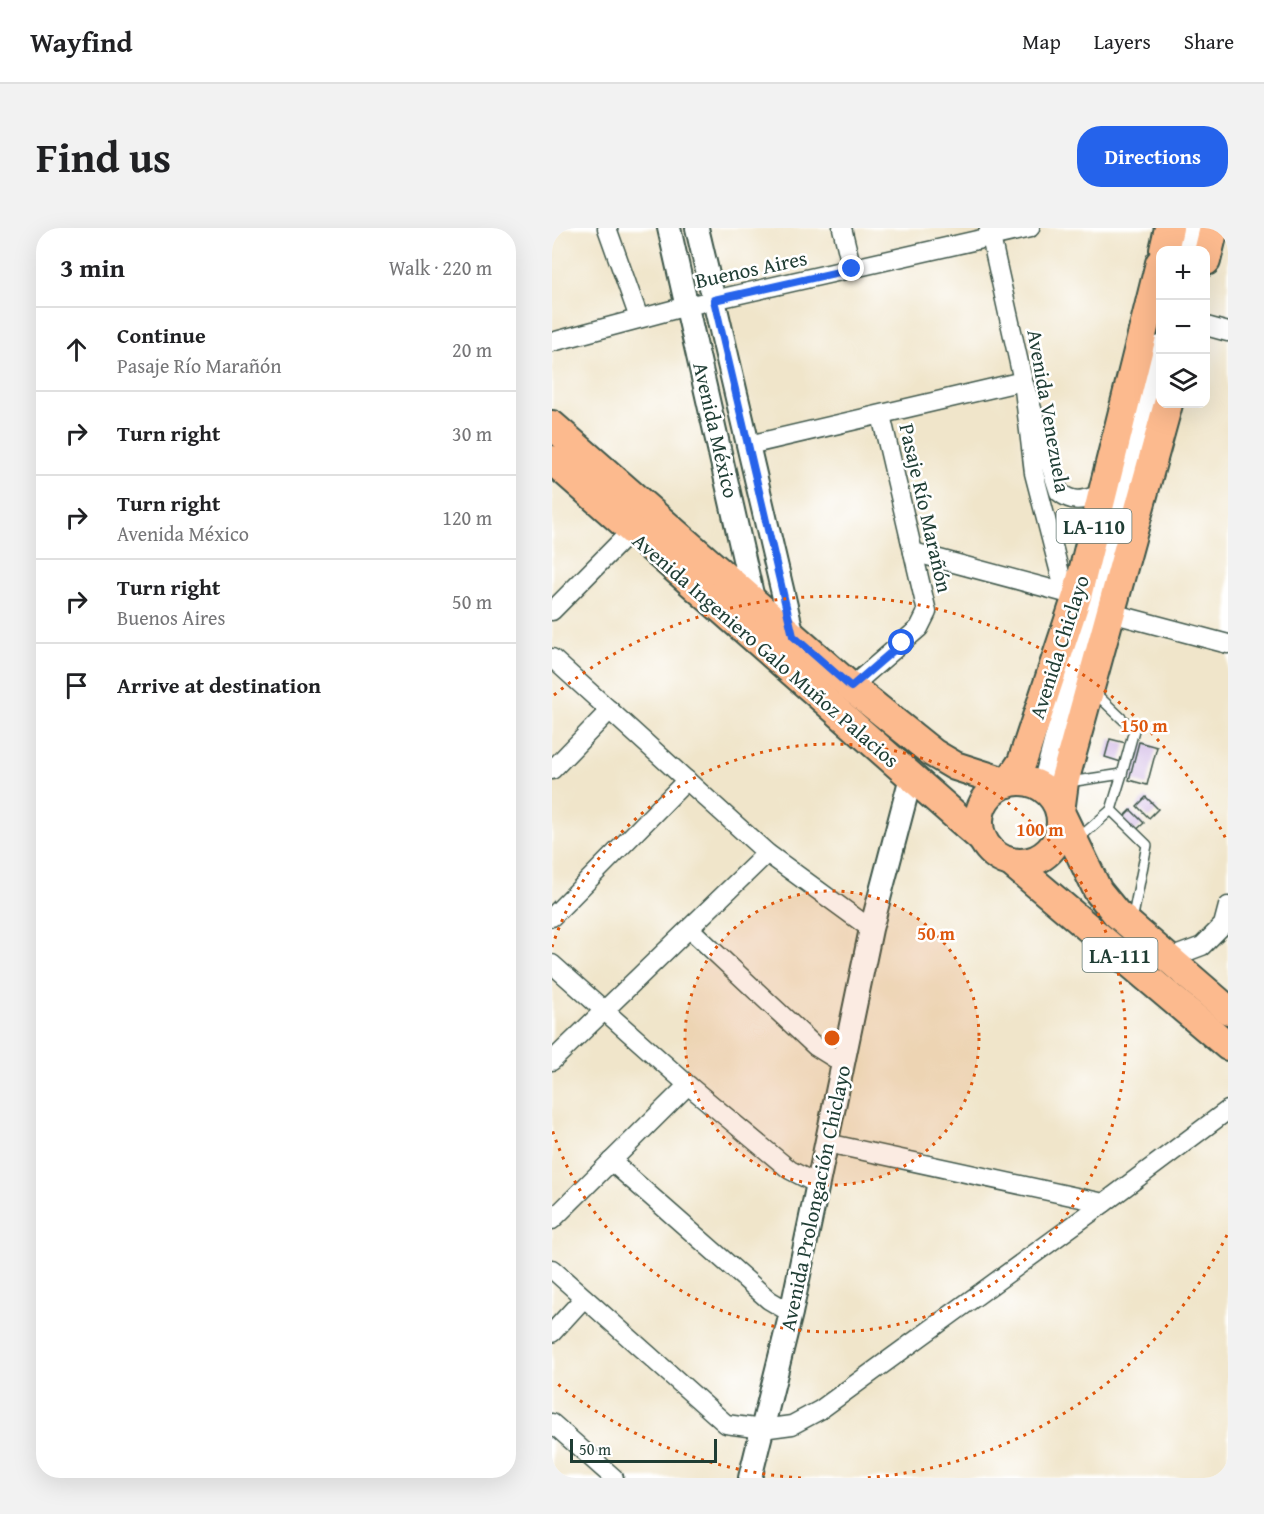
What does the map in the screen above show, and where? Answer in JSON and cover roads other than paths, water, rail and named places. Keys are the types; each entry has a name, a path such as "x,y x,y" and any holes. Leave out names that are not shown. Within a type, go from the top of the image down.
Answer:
{"main road":[{"path":"1165,246 1169,228"},
{"path":"1210,246 1214,228"},
{"name":"Avenida Chiclayo","path":"1008,783 1022,762 1077,596 1156,283"},
{"name":"Avenida Chiclayo","path":"1053,785 1090,689 1167,408"},
{"name":"Avenida Ingeniero Galo Muñoz Palacios","path":"552,425 851,687 933,753 955,766 1008,783"},
{"name":"Avenida Ingeniero Galo Muñoz Palacios","path":"552,460 981,838"},
{"path":"981,838 989,850 1000,859 1013,864 1026,864 1039,859 1050,851 1058,839 1061,826 1060,812 1050,795 1053,785 1019,781 1008,783"},
{"name":"LA-110","path":"981,838 978,825 982,805 995,788 1008,783"},
{"name":"LA-111","path":"1060,812 1098,891 1116,913 1228,1010"},
{"name":"LA-111","path":"1013,864 1228,1046"}],"street":[{"path":"607,228 639,318"},
{"name":"Avenida México","path":"669,228 754,603 746,632"},
{"name":"Avenida México","path":"698,228 793,636"},
{"path":"842,228 852,269"},
{"name":"Buenos Aires","path":"552,342 687,306 852,269 990,232 1030,228"},
{"path":"1187,246 1192,228"},
{"name":"Avenida Venezuela","path":"990,232 1023,381 1034,473 1061,577 1077,596"},
{"path":"1210,327 1228,332"},
{"name":"Avenida Chiclayo","path":"1053,785 1159,354"},
{"path":"749,445 1023,381 1059,492 1069,500 1082,500 1103,494"},
{"name":"Pasaje Río Marañón","path":"851,687 919,628 927,612 881,415"},
{"path":"552,611 631,531"},
{"path":"913,552 1077,596"},
{"path":"1110,613 1228,644"},
{"path":"781,663 793,636"},
{"path":"552,658 767,854 871,929"},
{"path":"552,771 610,710"},
{"name":"Avenida Prolongación Chiclayo","path":"750,1478 791,1313 871,929 911,777"},
{"path":"552,917 687,780"},
{"path":"552,1061 767,854"},
{"path":"1170,958 1202,946 1223,925 1228,906"},
{"path":"690,929 815,1046 844,1064"},
{"path":"552,964 687,1085 790,1170 819,1185"},
{"path":"552,1220 687,1085"},
{"path":"552,1269 726,1424 762,1429 792,1425 820,1410 1228,1110"},
{"path":"827,1143 1104,1203"},
{"path":"612,1161 769,1300 791,1313"},
{"path":"552,1333 584,1298"},
{"path":"552,1423 614,1478"}],"lane":[{"path":"1073,843 1111,810 1134,730 1090,689"},
{"path":"1053,785 1122,774"},
{"path":"1111,810 1147,845 1131,926"}]}
